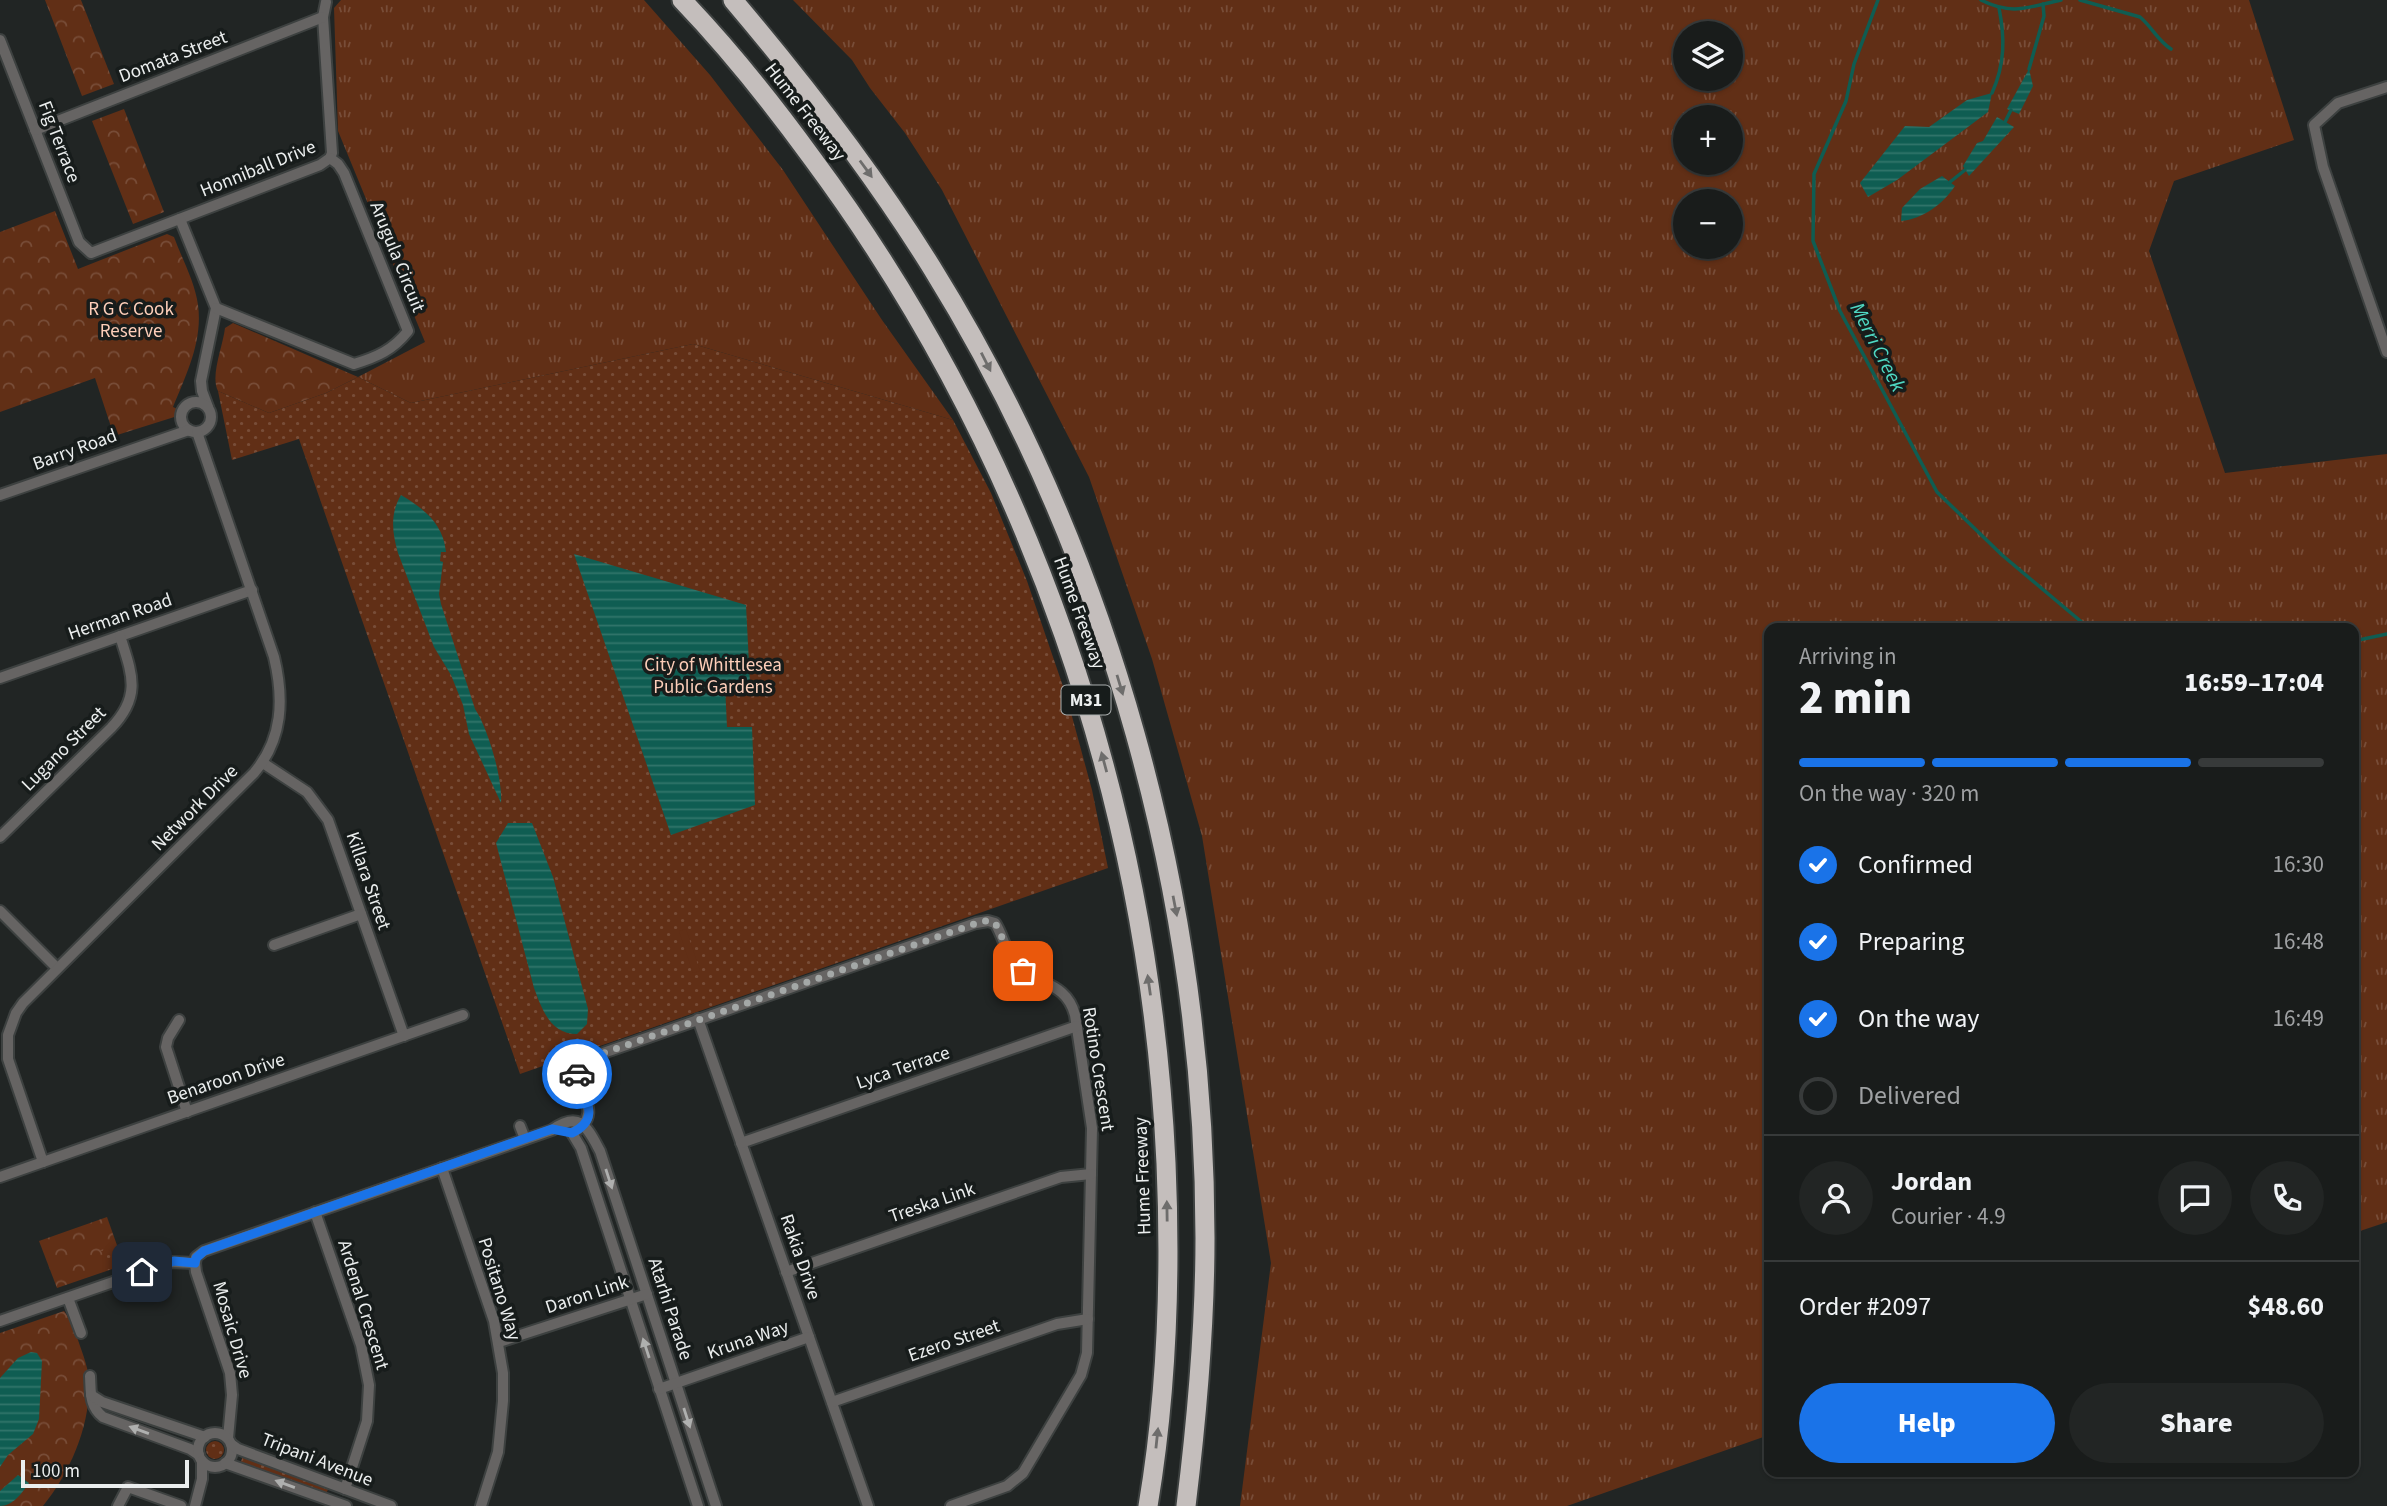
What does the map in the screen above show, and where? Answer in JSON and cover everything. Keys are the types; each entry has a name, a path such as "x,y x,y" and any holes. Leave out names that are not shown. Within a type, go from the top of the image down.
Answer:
{"highway":[{"name":"Hume Freeway","path":"682,0 745,72 834,187 875,248 947,368 1011,498 1067,642 1094,723 1132,877 1156,1034 1163,1111 1168,1241 1166,1312 1158,1434 1148,1506"},
{"name":"Hume Freeway","path":"733,0 832,120 880,187 933,269 973,338 1016,422 1074,554 1122,688 1149,786 1175,905 1198,1077 1206,1235 1205,1302 1201,1375 1186,1506"}],"street":[{"name":"Honniball Drive","path":"91,253 330,159 332,153 323,17 326,2"},
{"name":"Domata Street","path":"35,130 323,17"},
{"name":"Fig Terrace","path":"0,40 79,242 91,253"},
{"path":"2387,87 2338,103 2314,125 2323,167 2387,352"},
{"name":"Arugula Circuit","path":"216,308 354,364 397,345 408,331 344,173 338,164 330,159"},
{"path":"180,219 216,308 201,381 211,419 205,429 193,431 183,424 181,418 185,406 201,381"},
{"path":"185,406 197,401 208,407"},
{"name":"Barry Road","path":"162,438 181,418"},
{"name":"Barry Road","path":"0,495 162,438 193,431"},
{"name":"Network Drive","path":"43,1162 11,1070 7,1047 16,1013 57,968 234,794 263,763 275,737 281,697 274,657 193,431"},
{"name":"Herman Road","path":"0,678 252,590"},
{"name":"Lugano Street","path":"0,837 111,728 127,708 133,686 120,636"},
{"name":"Killara Street","path":"263,763 307,793 323,811 404,1036"},
{"path":"0,911 57,968"},
{"path":"274,945 361,914"},
{"name":"Rotino Crescent","path":"581,1123 584,1098 577,1072 579,1064 595,1056 963,927 988,921 997,926 1006,949 1017,965 1030,976 1054,985 1066,996 1073,1008 1077,1026 1091,1112 1088,1319 1084,1367 1023,1473 1007,1486 968,1503 951,1506"},
{"name":"Benaroon Drive","path":"0,1177 463,1015"},
{"path":"179,1020 168,1038 166,1047 187,1112"},
{"name":"Rakia Drive","path":"698,1020 868,1506"},
{"name":"Lyca Terrace","path":"741,1143 1077,1026"},
{"path":"0,1321 174,1261 195,1263 196,1258 204,1251 525,1139 568,1121 581,1123"},
{"path":"552,1129 572,1133 581,1123"},
{"name":"Atarhi Parade","path":"581,1123 600,1151 716,1506"},
{"path":"520,1126 525,1139"},
{"name":"Atarhi Parade","path":"572,1133 581,1148 698,1506"},
{"name":"Positano Way","path":"442,1168 487,1299 499,1342 503,1373 501,1428 492,1476 481,1506"},
{"name":"Treska Link","path":"786,1272 1061,1177 1091,1174"},
{"name":"Ardenal Crescent","path":"315,1212 361,1345 369,1385 368,1421 345,1489"},
{"name":"Mosaic Drive","path":"195,1263 230,1373 232,1395 229,1441"},
{"name":"Daron Link","path":"499,1342 647,1294"},
{"path":"68,1298 81,1333"},
{"name":"Ezero Street","path":"832,1402 1057,1324 1088,1319"},
{"name":"Kruna Way","path":"659,1389 809,1337"},
{"path":"90,1376 92,1405 103,1417 188,1448 209,1466 222,1465"},
{"path":"91,1395 102,1402 229,1441 231,1455 199,1493"},
{"name":"Mosaic Drive","path":"210,1435 230,1408"},
{"path":"195,1506 199,1493 199,1445 210,1435"},
{"name":"Tripani Avenue","path":"229,1441 238,1449 391,1506"},
{"name":"Tripani Avenue","path":"222,1465 342,1505"},
{"path":"118,1506 128,1487 181,1506"}],"green space":[{"path":"45,0 81,0 114,84 82,96"},
{"path":"341,0 644,0 710,75 783,170 882,320 953,420 693,344 411,403 358,377 425,342 338,131 334,8"},
{"path":"793,0 2249,0 2294,140 2174,181 2149,251 2225,473 2387,454 2387,1222 2359,1231 2359,623 1764,623 1764,1437 1567,1506 1240,1506 1271,1263 1202,836 1152,659 1089,477 942,190 852,60"},
{"path":"124,109 164,212 133,224 92,121"},
{"name":"R G C Cook Reserve","path":"55,211 78,269 167,234 174,237 191,279 199,318 196,345 173,407 187,413 114,436 95,378 0,412 0,232"},
{"path":"233,323 358,377 326,393 269,413 218,391 215,377 225,328"},
{"name":"City of Whittlesea Public Gardens","path":"693,344 953,420 991,493 1027,581 1067,698 1092,790 1108,868 520,1074 299,439 232,460 218,391 269,413 326,393 358,377 411,403"},
{"path":"686,929 700,971 693,973 679,931"},
{"path":"107,1217 124,1265 57,1288 39,1241"},
{"path":"112,1246 119,1266 108,1270 101,1250"},
{"path":"64,1311 75,1332 88,1375 88,1403 81,1435 61,1480 43,1506 0,1506 0,1333"},
{"path":"211,1441 219,1441 224,1450 222,1457 211,1459 206,1454 206,1446"},
{"path":"243,1456 329,1488 325,1495 240,1464"}],"shaded area":[{"path":"2029,69 2033,86 2019,114 2007,109"},
{"path":"1992,93 1988,112 1897,180 1868,197 1860,183 1905,126 1929,127 1967,100"},
{"path":"1997,117 2014,127 1969,176 1963,166 1977,143 1983,141"},
{"path":"1942,176 1955,186 1945,199 1925,214 1901,221 1902,208 1920,189"},
{"path":"401,495 431,518 444,542 446,552 441,552 440,561 443,562 439,594 441,604 475,709 494,754 500,781 501,803 469,734 463,705 451,675 434,647 398,553 393,523"},
{"path":"574,554 746,605 750,684 725,685 727,727 752,727 755,805 671,835"},
{"path":"508,823 532,823 553,877 588,1009 587,1024 577,1034 560,1030 548,1019 534,988 496,843"},
{"path":"31,1352 37,1353 42,1361 39,1419 33,1434 8,1455 0,1467 0,1378 18,1358"},
{"path":"18,1475 29,1483 13,1501 0,1506 0,1491"}],"waterway":[{"name":"Merri Creek","path":"1878,0 1854,64 1846,101 1814,174 1813,241 1840,311 1937,492 2002,555 2083,623"},
{"path":"1981,0 2011,9 2061,0"},
{"path":"2080,0 2140,17 2171,49"},
{"path":"2029,69 2044,16 2043,4"},
{"path":"1992,93 2003,51 1999,8"},
{"path":"2005,122 2011,110"},
{"path":"1950,182 1965,170"},
{"name":"Merri Creek","path":"2359,640 2387,634"}],"way so far":[{"path":"577,1074 582,1061 595,1056 983,921 992,921 997,926 1011,958 1023,971"}],"route":[{"path":"142,1272 174,1261 195,1263 196,1258 204,1251 552,1129 572,1133 585,1125 590,1110 577,1074"}]}
